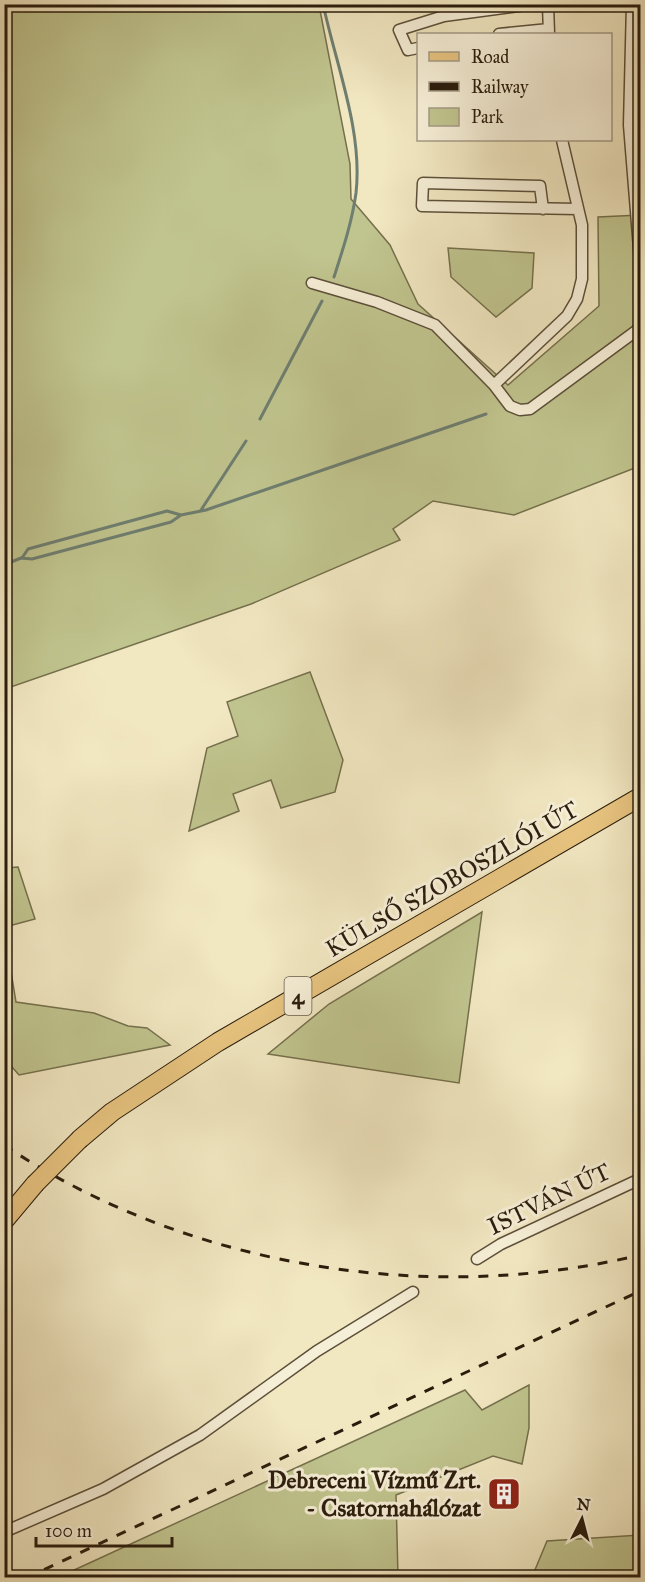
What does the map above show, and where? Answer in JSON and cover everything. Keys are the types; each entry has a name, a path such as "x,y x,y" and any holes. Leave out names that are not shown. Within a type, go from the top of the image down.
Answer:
{"main road":[{"name":"KÜLSŐ SZOBOSZLÓI ÚT","path":"4,1221 35,1184 80,1139 121,1106 219,1042 640,797"}],"street":[{"path":"417,48 408,50 399,30 444,16 534,4"},
{"path":"524,33 549,32 548,4"},
{"path":"632,4 629,125 640,261"},
{"path":"494,385 567,316 577,299 582,279 582,225 562,141"},
{"path":"543,209 540,186 423,183 422,206 543,209 578,209"},
{"path":"312,283 377,302 435,325 494,385 510,406 520,410 530,409 640,328"},
{"name":"ISTVÁN ÚT","path":"477,1259 501,1244 640,1179"},
{"path":"4,1532 103,1489 200,1435 317,1351 413,1292"}],"green space":[{"path":"5,5 319,5 350,164 351,199 390,245 418,304 508,385 599,306 598,217 640,215 640,466 514,515 433,501 393,529 400,540 251,604 5,689"},
{"path":"448,248 534,253 532,288 496,317 451,277"},
{"path":"310,672 343,760 335,792 281,808 271,780 233,794 239,811 189,831 207,748 238,736 227,702"},
{"path":"18,867 35,919 5,927 5,868"},
{"path":"482,912 459,1083 268,1054 329,1004"},
{"path":"5,935 16,1002 94,1013 128,1026 147,1028 170,1045 19,1075 5,1059"},
{"path":"529,1385 529,1428 522,1464 493,1456 396,1495 398,1577 59,1577 465,1390 482,1410"},
{"path":"640,1535 640,1577 532,1577 547,1541"}],"waterway":[{"path":"323,4 352,122 357,170 352,214 334,277"},
{"path":"260,419 322,301"},
{"path":"4,565 21,558 32,559 171,522 181,515 206,510 486,414"},
{"path":"201,510 246,441"},
{"path":"22,558 28,549 167,511 181,515"}],"railway":[{"path":"4,1145 75,1187 150,1221 229,1247 311,1265 394,1275 477,1276 559,1270 640,1255"},
{"path":"26,1578 640,1291"}],"place":[{"name":"Debreceni Vízmű Zrt. - Csatornahálózat","path":"504,1494"}]}
